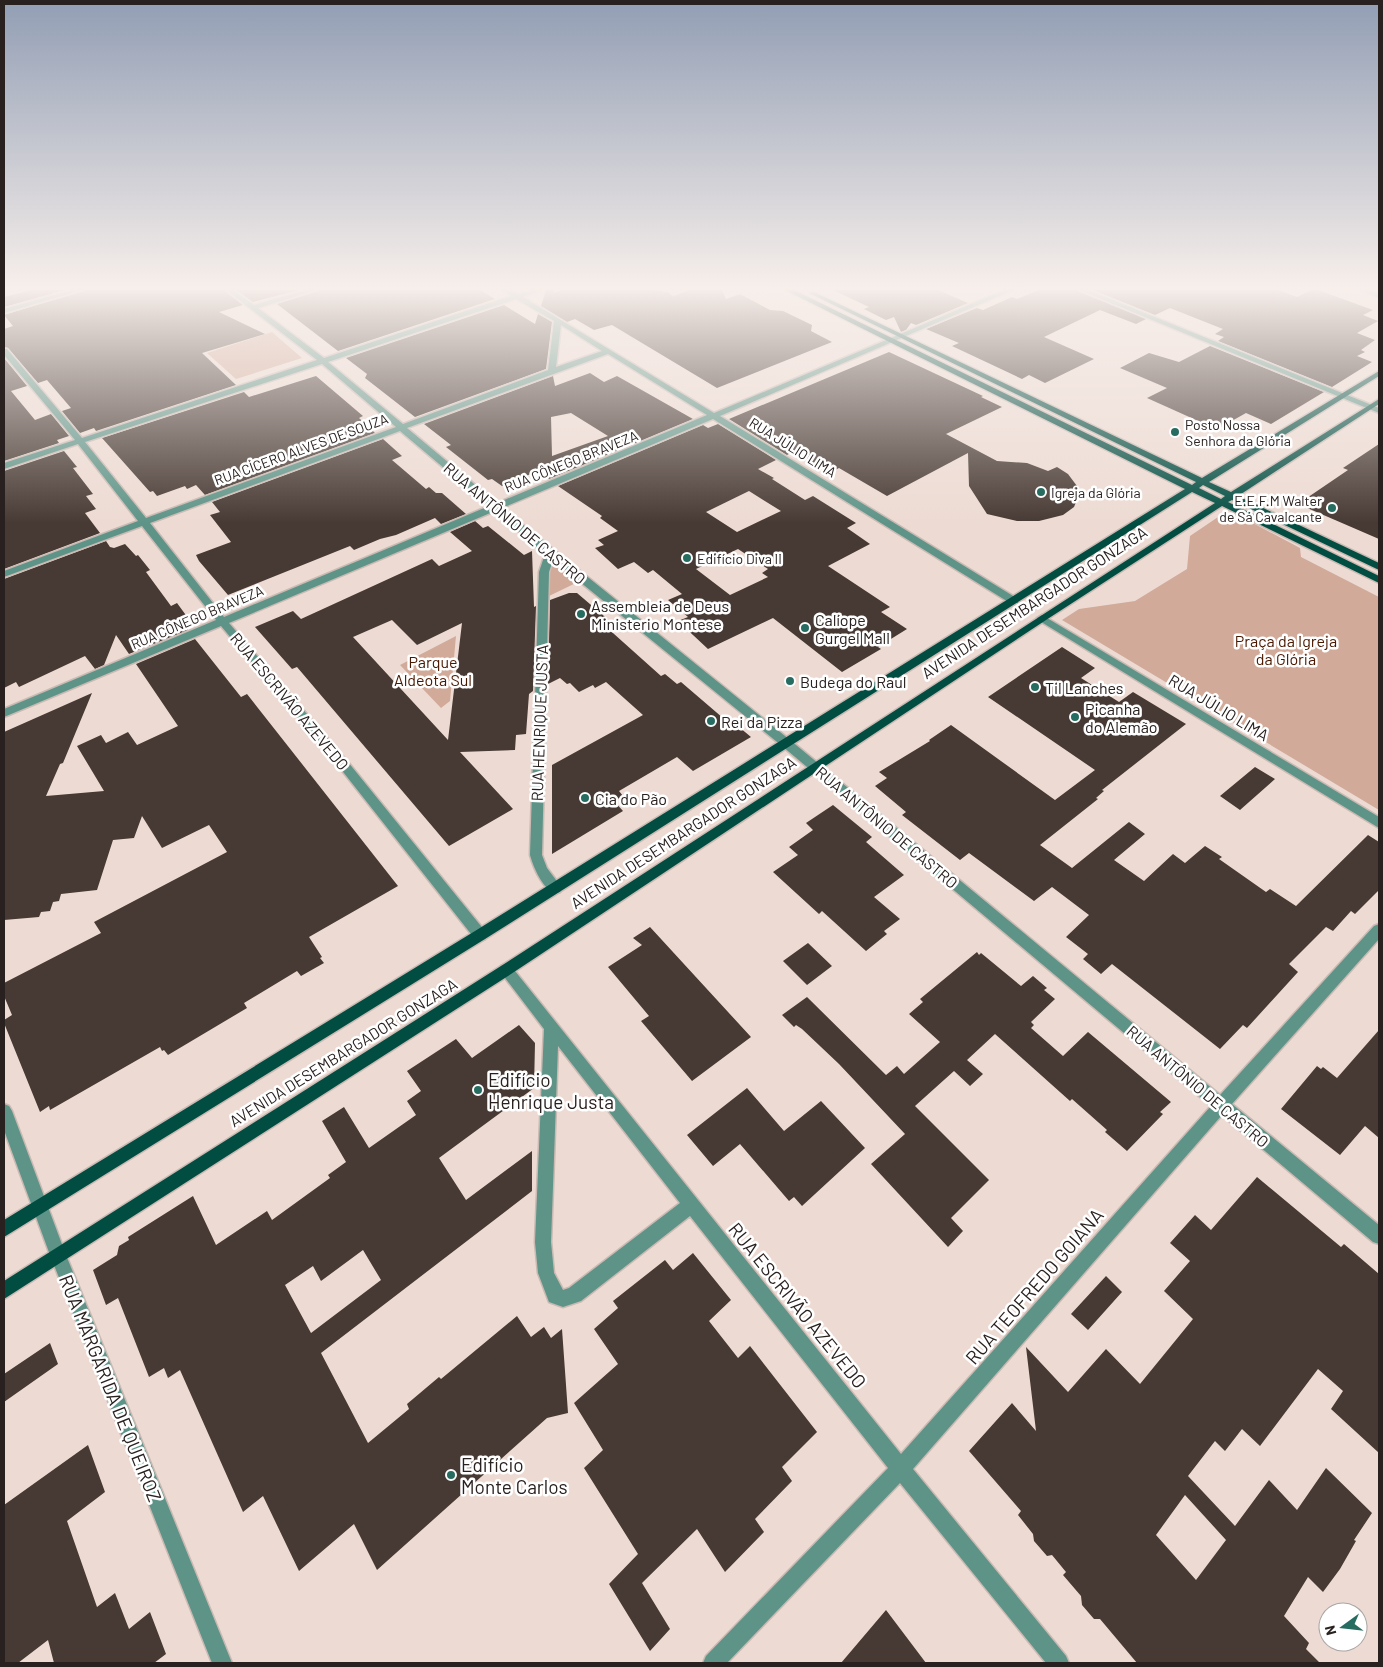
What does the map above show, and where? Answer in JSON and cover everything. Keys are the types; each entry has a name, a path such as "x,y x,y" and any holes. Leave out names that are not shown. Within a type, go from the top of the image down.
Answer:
{"main road":[{"path":"945,368 1192,488 1227,499 1379,566"},
{"path":"968,368 1203,481 1227,499 1379,580"},
{"name":"AVENIDA DESEMBARGADOR GONZAGA","path":"4,1229 480,935 1203,481 1379,373"},
{"name":"AVENIDA DESEMBARGADOR GONZAGA","path":"4,1291 506,970 1042,618 1379,401"}],"street":[{"name":"RUA ESCRIVÃO AZEVEDO","path":"12,368 80,441 222,621 344,765 480,935"},
{"path":"4,466 301,368"},
{"name":"RUA ANTÔNIO DE CASTRO","path":"330,368 550,553 786,743 1379,1236"},
{"name":"RUA CÍCERO ALVES DE SOUZA","path":"4,574 561,368"},
{"name":"RUA JÚLIO LIMA","path":"635,368 1014,601"},
{"name":"RUA CÔNEGO BRAVEZA","path":"4,713 827,368"},
{"path":"1274,368 1379,411"},
{"name":"RUA HENRIQUE JUSTA","path":"550,553 544,572 536,855 541,870 555,888"},
{"name":"RUA JÚLIO LIMA","path":"1042,618 1379,823"},
{"name":"RUA TEOFREDO GOIANA","path":"713,1663 901,1469 1221,1105 1379,930"},
{"name":"RUA ESCRIVÃO AZEVEDO","path":"506,970 901,1469 1059,1663"},
{"path":"551,1028 542,1242 546,1272 555,1296 560,1299 575,1295 691,1205"},
{"name":"RUA MARGARIDA DE QUEIROZ","path":"4,1111 58,1255 222,1663"}],"green space":[{"path":"224,368 271,368 236,379"},
{"name":"Praça da Igreja da Glória","path":"1224,513 1236,514 1300,548 1301,557 1379,597 1379,810 1062,620 1079,609 1135,601 1187,569 1190,536"},
{"path":"554,560 580,581 547,597 550,572"},
{"name":"Parque Aldeota Sul","path":"456,636 450,701 441,708 400,665"}],"building":[{"path":"4,368 12,368 27,386 11,391 35,420 51,414 69,436 57,440 59,443 4,461"},
{"path":"25,368 218,368 236,385 96,431 94,428 80,433 62,411 71,408 47,380 38,383"},
{"path":"359,368 546,368 415,417 365,378 367,374"},
{"path":"683,368 768,368 717,388"},
{"path":"851,368 923,368 1002,407 946,434 997,461 1027,463 1048,471 1057,467 1068,474 1077,486 1079,495 1074,507 1063,515 1039,521 1017,521 987,514 969,486 968,453 887,496 839,468 829,473 794,451 787,455 729,419"},
{"path":"998,368 1076,368 1045,383 1029,375 1022,379"},
{"path":"1120,368 1264,368 1324,392 1271,424 1246,413 1216,429 1147,398 1167,388"},
{"path":"1284,368 1363,368 1332,387"},
{"path":"590,373 604,382 617,376 693,419 549,479 538,471 502,486 492,479 488,480 446,447 451,445 424,424 553,376 555,386","holes":["571,413 608,436 552,456 551,417"]},
{"path":"316,376 363,416 359,418 375,433 205,495 196,485 187,489 185,486 157,496 153,491 150,492 102,438 244,392 249,397"},
{"path":"718,424 776,460 758,469 805,500 813,496 856,523 847,528 870,544 828,566 890,607 881,612 907,629 878,647 881,649 842,672 773,618 708,649 678,621 688,617 668,600 682,594 653,570 648,573 634,562 618,569 595,548 604,545 598,540 618,531 600,518 602,516 558,486 703,425 708,428","holes":["749,491 781,511 737,532 706,512","738,549 768,569 762,573 768,577 730,595 696,569"]},
{"path":"383,439 402,456 392,460 426,489 429,487 436,493 442,493 466,514 441,524 435,518 354,550 350,546 228,595 199,561 196,555 231,542 210,515 220,512 212,502"},
{"name":"E.E.F.M Walter de Sá Cavalcante","path":"1379,444 1379,539 1298,504 1348,470 1343,468"},
{"path":"64,451 77,467 73,468 93,494 86,496 96,509 85,513 100,533 4,569 4,471"},
{"path":"475,521 483,528 488,526 524,555 532,551 534,607 536,606 533,691 529,694 526,734 516,735 515,750 460,752 513,809 449,846 297,667 292,669 255,627 293,611 301,619 432,559 439,566 472,551 450,532","holes":["392,620 417,645 462,623 448,740 353,637"]},
{"path":"106,541 110,547 114,548 125,544 136,556 138,555 150,570 146,572 171,606 177,603 188,618 182,620 188,630 129,654 116,635 104,665 95,669 85,656 19,687 16,682 4,688 4,579"},
{"path":"569,593 577,593 611,622 604,625 661,676 665,674 677,684 681,682 730,724 733,722 751,737 693,771 677,757 619,791 623,796 614,801 623,811 552,854 552,765 643,715 606,682 595,688 593,685 579,692 570,683 567,684 560,678 548,684 550,600"},
{"path":"195,639 241,697 247,694 398,886 309,937 324,963 301,976 297,971 244,1003 247,1008 168,1055 160,1047 50,1110 49,1106 40,1112 4,1023 4,1020 12,1015 4,996 4,983 101,933 94,922 227,852 209,825 162,848 142,816 134,838 113,840 97,890 61,894 59,901 53,902 50,911 41,912 39,917 4,920 4,732 92,693 63,763 60,764 46,796 104,791 77,746 101,735 106,743 128,732 137,745 178,726 136,664"},
{"path":"1062,647 1095,668 1081,678 1119,702 1133,692 1186,724 1102,790 1104,791 1096,798 1098,799 1040,845 1072,868 1129,822 1145,834 1114,860 1144,881 1173,854 1185,863 1205,846 1222,857 1219,859 1266,892 1270,889 1296,906 1368,835 1379,842 1379,890 1355,914 1351,911 1333,931 1326,927 1289,964 1298,972 1247,1028 1243,1025 1220,1049 1112,964 1101,974 1083,959 1088,954 1066,937 1089,915 1052,887 1034,901 969,853 960,860 902,815 906,812 875,786 887,778 879,772 930,741 951,725 1055,800 1095,770 988,697"},
{"path":"1255,767 1275,779 1240,810 1220,796"},
{"path":"833,805 872,837 866,842 904,875 874,897 900,919 884,931 887,934 866,951 822,911 819,914 773,872 798,855 789,847 813,830 806,823"},
{"path":"650,927 751,1037 692,1081 641,1021 649,1016 608,967 642,945 633,938"},
{"path":"808,943 832,966 807,985 783,961"},
{"path":"977,952 979,955 981,953 1021,986 1033,976 1047,988 1044,990 1055,999 1031,1022 1034,1025 1031,1028 1063,1056 1088,1032 1171,1102 1160,1112 1163,1114 1127,1151 1105,1132 1107,1130 1072,1099 1070,1101 995,1034 967,1060 983,1074 970,1086 954,1071 915,1106 989,1180 951,1218 963,1231 948,1247 871,1164 905,1134 839,1064 802,1029 796,1025 794,1027 782,1015 807,997 886,1075 897,1066 904,1074 940,1042 909,1014 923,1002 920,999"},
{"path":"519,1025 535,1043 534,1088 439,1158 466,1200 532,1151 532,1191 321,1353 368,1443 409,1409 407,1404 439,1377 441,1379 517,1316 531,1337 544,1327 551,1338 562,1329 568,1413 547,1418 377,1570 354,1524 299,1571 263,1496 243,1512 180,1370 168,1378 164,1368 149,1377 118,1298 106,1305 93,1270 117,1255 119,1246 129,1240 128,1237 193,1196 216,1245 267,1211 272,1220 330,1178 328,1175 346,1162 322,1121 344,1107 369,1148 416,1115 407,1101 421,1091 407,1071 456,1039 472,1058","holes":["363,1250 381,1280 311,1333 285,1285 313,1266 321,1281"]},
{"path":"1379,1030 1379,1138 1365,1126 1340,1155 1281,1109 1317,1066 1321,1069 1323,1067 1337,1078"},
{"path":"747,1088 784,1131 821,1101 865,1148 802,1206 794,1197 789,1201 740,1144 713,1166 687,1135"},
{"path":"1257,1177 1341,1247 1344,1244 1379,1274 1379,1453 1331,1409 1343,1391 1318,1369 1260,1446 1242,1429 1225,1451 1215,1441 1188,1476 1235,1526 1269,1480 1297,1510 1326,1468 1372,1513 1354,1540 1356,1541 1340,1569 1323,1592 1308,1577 1284,1616 1309,1643 1306,1649 1320,1663 1137,1663 1100,1619 1094,1619 1082,1605 1081,1596 1063,1575 1066,1572 1052,1555 1047,1556 1034,1541 1033,1534 1018,1515 1021,1511 969,1451 1012,1403 1036,1431 1026,1347 1068,1392 1106,1349 1140,1384 1193,1319 1164,1291 1190,1261 1170,1243 1195,1215 1211,1230","holes":["1185,1495 1226,1540 1196,1580 1156,1535"]},
{"path":"693,1253 731,1300 709,1321 738,1358 750,1346 817,1432 782,1467 792,1481 755,1519 764,1532 725,1572 697,1529 642,1583 670,1629 650,1651 609,1584 638,1554 584,1468 603,1450 574,1403 618,1364 594,1329 618,1308 613,1301 665,1260 673,1270"},
{"path":"1106,1276 1122,1292 1088,1330 1071,1314"},
{"path":"50,1343 58,1364 4,1402 4,1374"},
{"path":"88,1445 105,1492 67,1521 97,1607 115,1593 129,1629 150,1612 166,1654 154,1663 54,1663 48,1640 18,1663 4,1663 4,1505"},
{"path":"886,1610 926,1663 841,1663"}],"place":[{"name":"Posto Nossa Senhora da Glória","path":"1175,432"},
{"name":"Igreja da Glória","path":"1041,492"},
{"name":"E.E.F.M Walter de Sá Cavalcante","path":"1332,508"},
{"name":"Edifício Diva II","path":"687,558"},
{"name":"Assembleia de Deus Ministerio Montese","path":"581,614"},
{"name":"Calíope Gurgel Mall","path":"805,628"},
{"name":"Budega do Raul","path":"790,681"},
{"name":"Til Lanches","path":"1035,687"},
{"name":"Picanha do Alemão","path":"1075,717"},
{"name":"Rei da Pizza","path":"711,721"},
{"name":"Cia do Pão","path":"585,798"},
{"name":"Edifício Henrique Justa","path":"478,1090"},
{"name":"Edifício Monte Carlos","path":"451,1475"}]}
